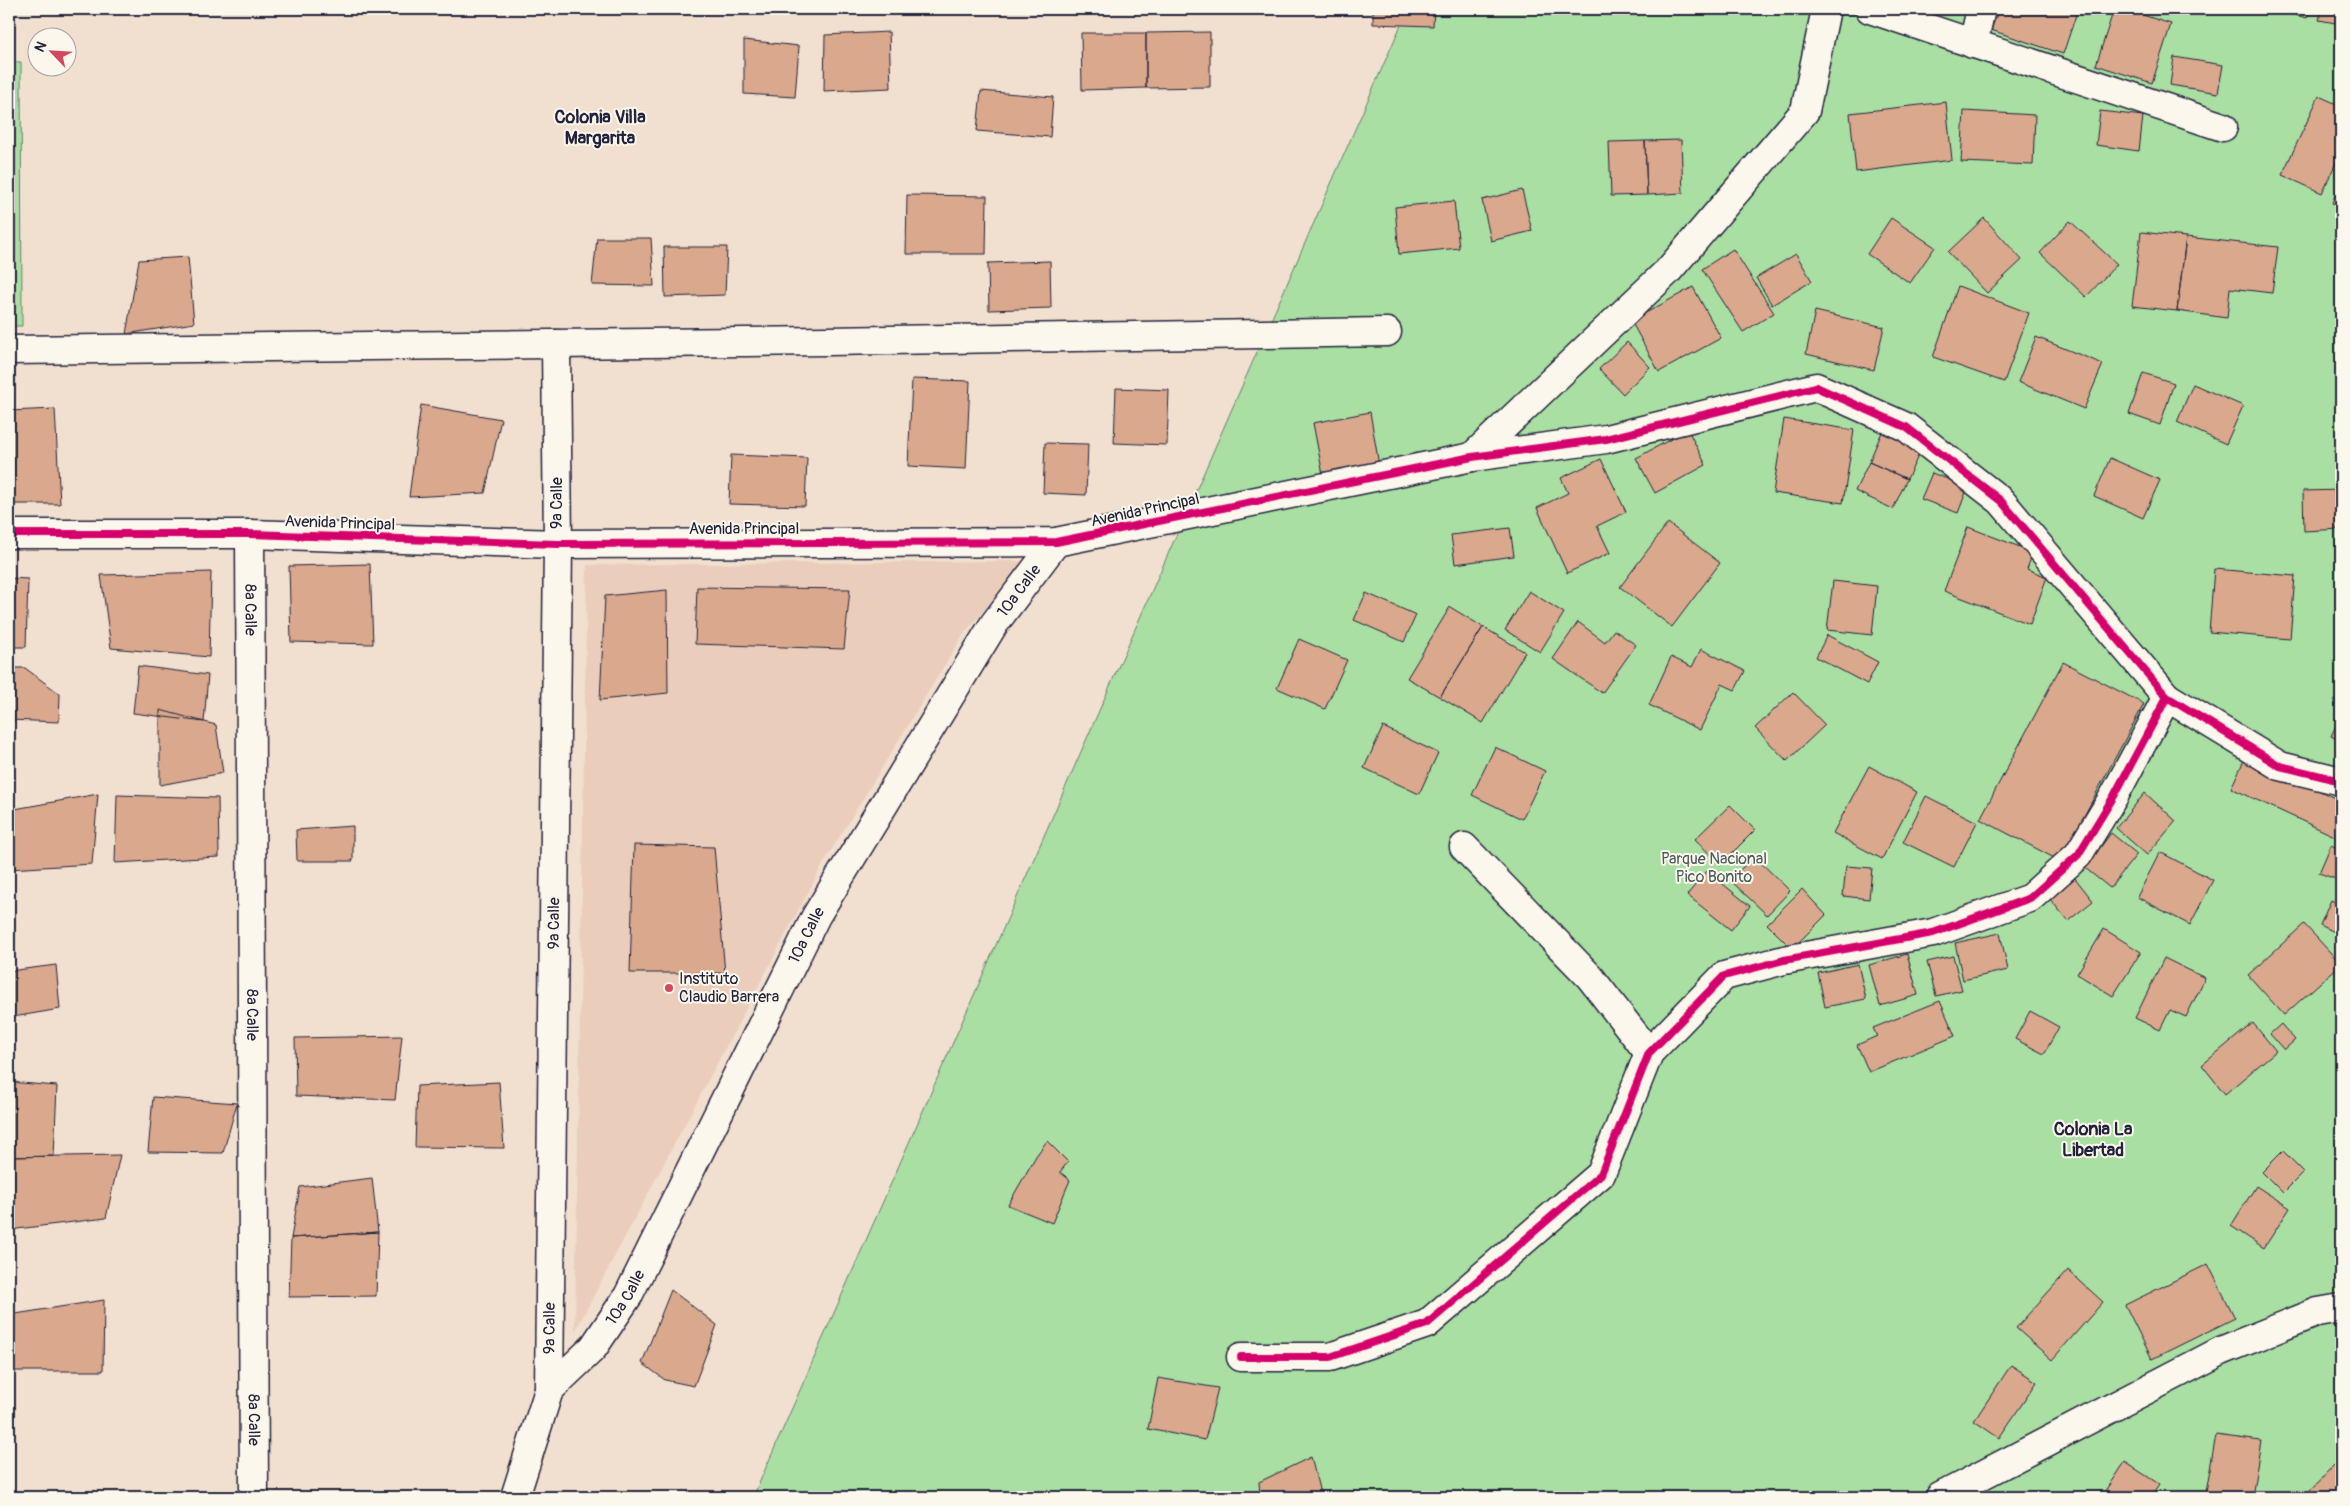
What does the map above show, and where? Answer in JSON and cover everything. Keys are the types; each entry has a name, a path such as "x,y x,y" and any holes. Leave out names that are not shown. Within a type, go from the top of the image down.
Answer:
{"street":[{"path":"1472,457 1668,271 1805,111 1826,9"},
{"path":"1870,9 2222,127"},
{"path":"1973,44 1981,9"},
{"path":"9,350 1387,332"},
{"name":"9a Calle","path":"515,1497 549,1390 558,544 556,344"},
{"name":"Avenida Principal","path":"9,534 250,534 558,544 1056,542 1472,457 1606,439 1816,387 1906,427 2001,501 2168,697 2280,766 2341,781"},
{"name":"8a Calle","path":"250,534 254,1497"},
{"name":"10a Calle","path":"549,1390 592,1348 628,1296 816,916 994,624 1056,542"},
{"path":"1242,1357 1330,1357 1427,1324 1601,1174 1649,1053 1724,976 1784,960 1933,933 2030,898 2078,855 2114,796 2168,697"},
{"path":"1464,847 1590,977 1649,1053"},
{"path":"1940,1497 2221,1351 2318,1312 2341,1308"},
{"path":"240,1497 264,1497"}],"shaded area":[{"name":"Instituto Claudio Barrera","path":"1025,561 963,635 823,864 575,1331 587,565"}],"green space":[{"name":"Parque Nacional Pico Bonito","path":"1408,9 2341,9 2341,1497 753,1497"},
{"path":"9,62 21,62 22,326 9,326"}],"building":[{"path":"1373,9 1434,9 1433,26 1373,24"},
{"path":"1999,9 2078,9 2063,54 1991,30"},
{"path":"2114,9 2124,9 2171,24 2152,83 2096,65"},
{"path":"2271,9 2310,9 2307,18"},
{"path":"2322,9 2341,9 2341,24 2319,20"},
{"path":"889,32 891,88 824,91 825,35"},
{"path":"1210,32 1210,87 1146,88 1146,33"},
{"path":"1081,33 1146,33 1146,88 1082,90"},
{"path":"744,40 799,46 795,97 744,94"},
{"path":"2174,57 2223,65 2218,93 2170,85"},
{"path":"981,91 1053,97 1050,137 977,131"},
{"path":"2319,96 2341,106 2341,152 2322,193 2282,175"},
{"path":"1946,102 1952,160 1856,172 1850,113"},
{"path":"1964,111 2035,115 2033,165 1961,162"},
{"path":"2100,111 2143,116 2139,151 2096,145"},
{"path":"1681,140 1683,193 1647,195 1645,141"},
{"path":"1645,141 1647,195 1611,196 1609,142"},
{"path":"2341,181 2341,207 2332,203"},
{"path":"1522,190 1532,231 1491,241 1482,200"},
{"path":"907,195 987,196 986,254 906,254"},
{"path":"1454,201 1459,248 1399,254 1395,207"},
{"path":"1891,218 1935,247 1910,283 1867,254"},
{"path":"1984,218 2022,260 1987,293 1948,252"},
{"path":"2070,221 2117,264 2086,297 2040,253"},
{"path":"2141,232 2186,237 2177,311 2132,306"},
{"path":"2186,237 2278,247 2272,293 2230,288 2227,318 2177,311"},
{"path":"597,238 651,238 654,286 592,285"},
{"path":"664,247 727,247 725,295 665,297"},
{"path":"1733,249 1774,313 1743,332 1702,269"},
{"path":"1796,254 1812,281 1772,305 1756,278"},
{"path":"188,257 194,323 126,334 139,260"},
{"path":"1050,261 1051,308 989,310 988,263"},
{"path":"1958,286 2029,313 2004,382 1933,357"},
{"path":"1693,287 1721,338 1659,372 1631,321"},
{"path":"1815,311 1884,327 1874,370 1806,354"},
{"path":"2036,337 2103,364 2084,409 2018,382"},
{"path":"1627,342 1650,367 1623,394 1599,369"},
{"path":"2143,373 2174,383 2160,425 2129,414"},
{"path":"912,379 970,381 966,469 908,466"},
{"path":"2193,384 2243,406 2226,444 2177,422"},
{"path":"1116,388 1169,390 1167,445 1114,443"},
{"path":"421,405 501,419 485,493 409,497"},
{"path":"55,409 60,504 9,504 9,411"},
{"path":"1370,412 1379,465 1323,475 1313,423"},
{"path":"1784,419 1854,430 1843,503 1773,493"},
{"path":"1688,430 1706,465 1655,493 1636,458"},
{"path":"1882,432 1921,450 1907,479 1869,462"},
{"path":"1045,443 1088,444 1086,495 1043,493"},
{"path":"731,455 807,458 805,506 729,504"},
{"path":"2110,458 2160,480 2143,518 2094,496"},
{"path":"1601,459 1626,512 1597,526 1610,553 1567,573 1537,508 1568,493 1561,478"},
{"path":"1869,462 1907,479 1893,509 1855,491"},
{"path":"1932,473 1968,487 1958,513 1921,499"},
{"path":"2341,490 2341,529 2304,531 2303,491"},
{"path":"1668,523 1720,563 1672,627 1620,587"},
{"path":"1968,527 2033,552 2027,569 2047,577 2030,624 1944,591"},
{"path":"1510,528 1514,556 1455,564 1451,535"},
{"path":"370,564 373,644 291,642 289,566"},
{"path":"2214,569 2295,576 2290,639 2209,632"},
{"path":"211,572 209,657 111,648 101,575"},
{"path":"9,578 28,579 26,647 9,647"},
{"path":"1833,581 1877,586 1872,635 1827,630"},
{"path":"697,587 850,589 844,649 695,644"},
{"path":"667,590 668,693 600,700 605,596"},
{"path":"1529,591 1564,613 1540,652 1505,630"},
{"path":"1366,593 1416,615 1404,642 1354,620"},
{"path":"1450,607 1483,627 1440,697 1407,678"},
{"path":"1578,622 1605,642 1614,630 1636,645 1602,693 1553,659"},
{"path":"1483,627 1525,652 1483,723 1440,697"},
{"path":"1827,635 1878,662 1867,684 1816,657"},
{"path":"1299,639 1347,660 1325,709 1277,688"},
{"path":"1701,649 1745,671 1735,690 1722,684 1700,730 1649,705 1671,657 1692,667"},
{"path":"2063,662 2144,704 2060,861 1980,819"},
{"path":"138,666 208,675 204,722 133,713"},
{"path":"9,668 25,668 60,694 59,722 9,720"},
{"path":"1793,692 1825,725 1787,761 1755,728"},
{"path":"160,710 216,725 223,773 160,785"},
{"path":"2341,715 2341,741 2331,736"},
{"path":"1383,727 1438,753 1419,794 1364,768"},
{"path":"1495,747 1545,771 1522,819 1472,795"},
{"path":"2246,756 2341,801 2341,839 2231,788"},
{"path":"1869,766 1917,792 1882,859 1833,833"},
{"path":"2145,793 2176,821 2147,855 2116,828"},
{"path":"98,794 92,864 9,869 9,810"},
{"path":"117,795 218,798 219,857 115,863"},
{"path":"1926,796 1977,822 1954,867 1903,842"},
{"path":"1730,805 1755,830 1720,865 1695,839"},
{"path":"353,826 353,861 297,861 296,830"},
{"path":"2111,833 2137,854 2110,888 2085,868"},
{"path":"634,845 714,847 725,973 630,973"},
{"path":"2331,845 2341,850 2341,881 2319,873"},
{"path":"2160,852 2213,880 2190,925 2137,897"},
{"path":"1754,856 1790,891 1767,915 1730,880"},
{"path":"1846,866 1872,868 1869,899 1843,896"},
{"path":"1707,871 1750,906 1731,930 1687,895"},
{"path":"2075,878 2093,901 2068,921 2050,899"},
{"path":"1802,889 1826,915 1792,949 1767,924"},
{"path":"2331,900 2341,905 2341,935 2320,925"},
{"path":"2304,924 2341,964 2284,1015 2248,975"},
{"path":"2104,929 2141,952 2113,996 2077,974"},
{"path":"2000,933 2008,970 1963,980 1955,943"},
{"path":"1907,954 1918,995 1880,1006 1869,965"},
{"path":"1953,956 1962,990 1936,996 1927,962"},
{"path":"2164,958 2205,978 2186,1017 2170,1010 2160,1030 2135,1018"},
{"path":"1858,964 1866,999 1825,1007 1818,973"},
{"path":"56,965 60,1009 13,1017 9,971"},
{"path":"1940,1001 1955,1036 1869,1072 1857,1045 1877,1036 1873,1028"},
{"path":"2030,1011 2059,1027 2044,1054 2015,1039"},
{"path":"2253,1023 2276,1051 2225,1094 2202,1065"},
{"path":"2281,1024 2295,1040 2284,1050 2270,1034"},
{"path":"402,1036 395,1100 296,1096 295,1038"},
{"path":"9,1082 57,1086 54,1156 9,1157"},
{"path":"499,1082 504,1148 415,1147 417,1086"},
{"path":"153,1097 237,1103 223,1153 148,1152"},
{"path":"1047,1141 1068,1162 1060,1172 1070,1180 1052,1223 1008,1205 1036,1156"},
{"path":"2283,1151 2304,1172 2283,1193 2262,1172"},
{"path":"120,1155 106,1218 9,1230 9,1157"},
{"path":"372,1178 378,1232 291,1238 300,1187"},
{"path":"2256,1186 2290,1208 2264,1248 2231,1226"},
{"path":"378,1232 376,1296 289,1297 291,1238"},
{"path":"2208,1264 2235,1318 2152,1359 2125,1305"},
{"path":"2068,1270 2103,1302 2052,1360 2016,1328"},
{"path":"671,1290 717,1325 694,1386 665,1380 642,1363"},
{"path":"104,1300 103,1371 9,1371 9,1315"},
{"path":"2011,1365 2037,1382 1999,1438 1974,1421"},
{"path":"1158,1378 1218,1388 1205,1440 1148,1429"},
{"path":"2216,1435 2261,1441 2252,1497 2205,1497"},
{"path":"1311,1457 1321,1497 1260,1497 1259,1482"},
{"path":"2125,1462 2159,1484 2150,1497 2102,1497"},
{"path":"2333,1466 2341,1473 2341,1497 2312,1497 2307,1493"},
{"path":"2037,1491 2040,1497 2025,1497"}],"cycle path":[{"path":"9,534 250,534 558,544 1056,542 1472,457 1606,439 1816,387 1906,427 2001,501 2167,697 2280,766 2341,781"},
{"path":"1241,1357 1330,1357 1427,1324 1601,1174 1649,1053 1724,976 1784,960 1933,933 2030,898 2078,855 2114,796 2167,697"}],"place":[{"name":"Instituto Claudio Barrera","path":"669,988"}],"district":[{"name":"Colonia Villa Margarita","path":"600,127"},
{"name":"Colonia La Libertad","path":"2093,1139"}]}
